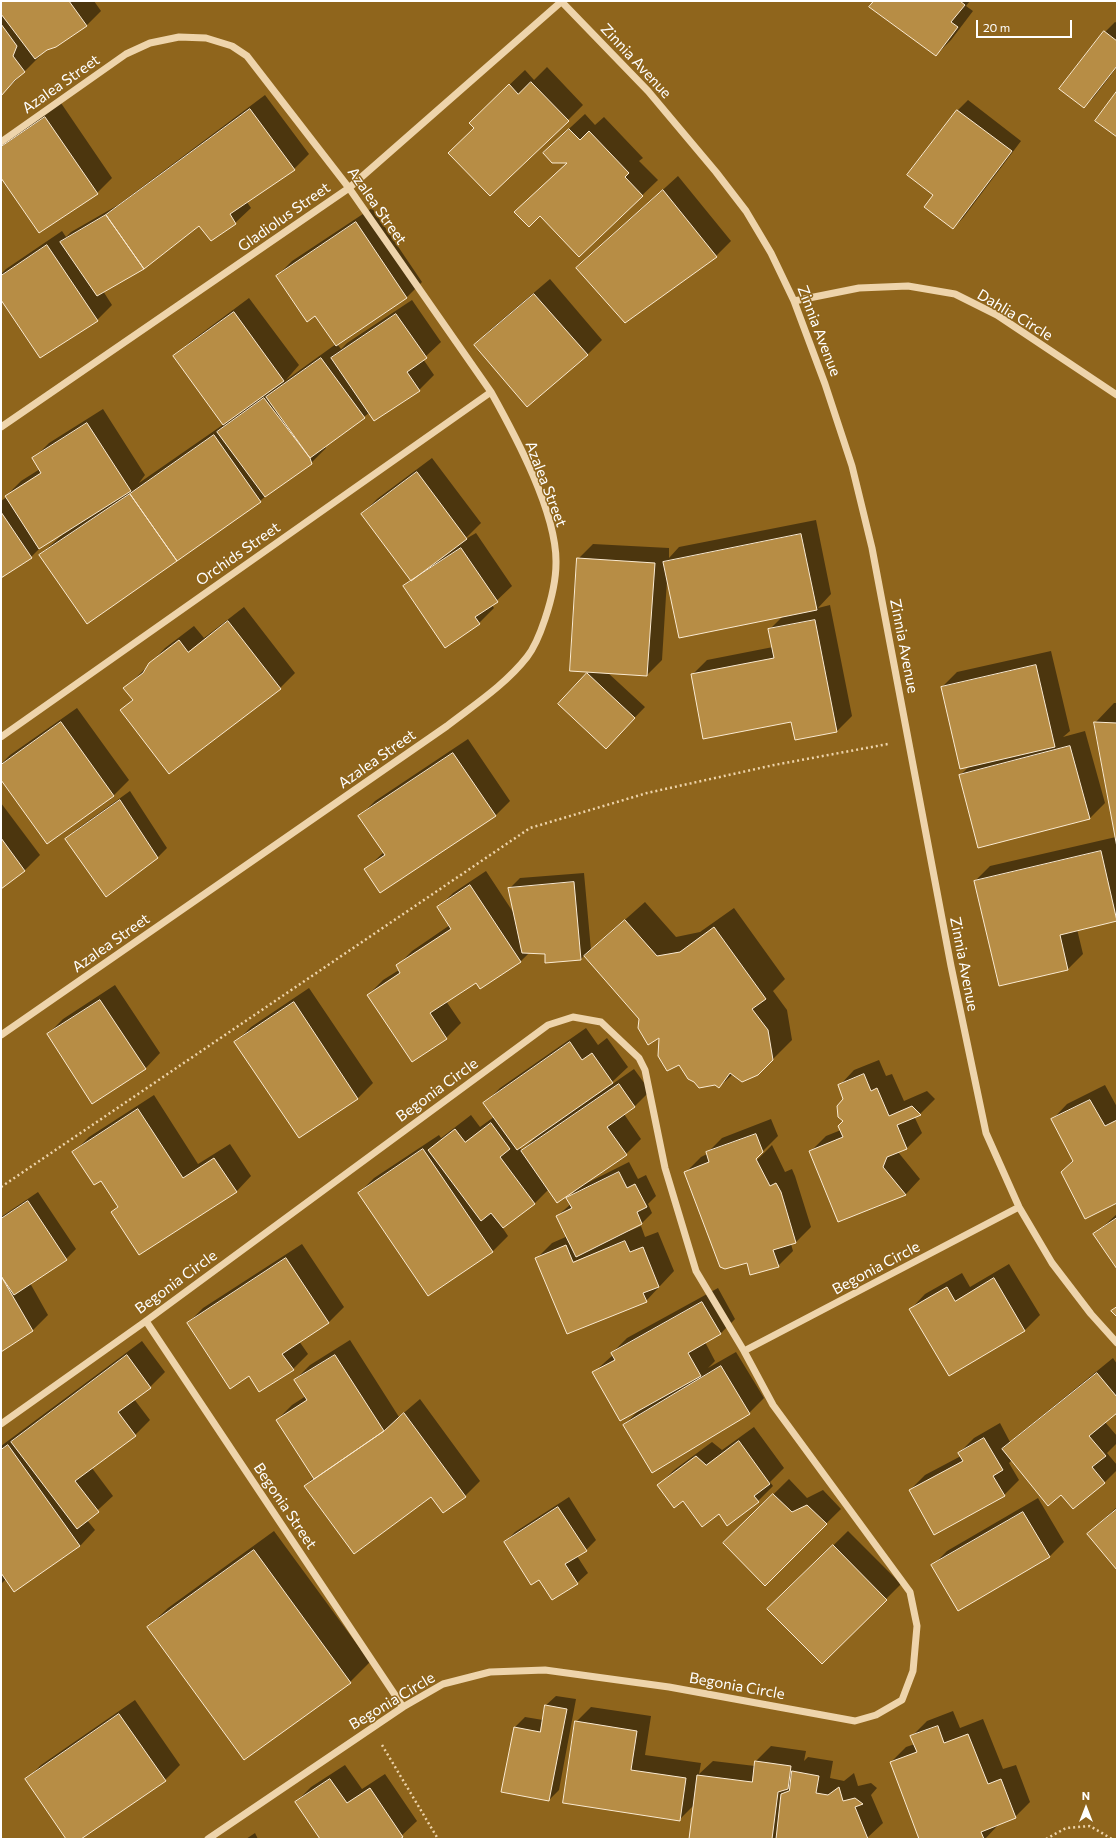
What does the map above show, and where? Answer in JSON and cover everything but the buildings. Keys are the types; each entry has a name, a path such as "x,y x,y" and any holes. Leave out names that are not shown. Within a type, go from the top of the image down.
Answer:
{"street":[{"name":"Gladiolus Street","path":"1,427 349,188 561,1"},
{"name":"Zinnia Avenue","path":"561,1 648,91 716,172 746,211 770,253 794,301 825,384 852,466 872,548 951,966 986,1133 1019,1207 1052,1263 1091,1314 1117,1343"},
{"name":"Azalea Street","path":"1,142 126,54 150,43 179,37 206,38 232,46 247,56 349,188 491,392 510,428 538,490 551,526 556,562 552,599 541,630 528,656 506,680 447,726 1,1035"},
{"name":"Dahlia Circle","path":"794,301 859,288 908,286 954,294 996,315 1117,395"},
{"name":"Orchids Street","path":"1,737 491,392"},
{"name":"Begonia Circle","path":"1,1424 146,1321 548,1025 573,1017 601,1022 639,1058 645,1070 665,1168 696,1270 773,1405 910,1592 917,1626 912,1671 902,1700 876,1715 855,1721 669,1687 544,1670 490,1672 444,1684 403,1706 208,1839"},
{"name":"Begonia Circle","path":"744,1352 1019,1207"},
{"name":"Begonia Street","path":"146,1321 403,1706"}],"path":[{"path":"1,1187 530,828 647,793 774,765 909,740"},
{"path":"372,1727 438,1839"},
{"path":"1046,1839 1066,1828 1090,1826 1112,1839"}]}
